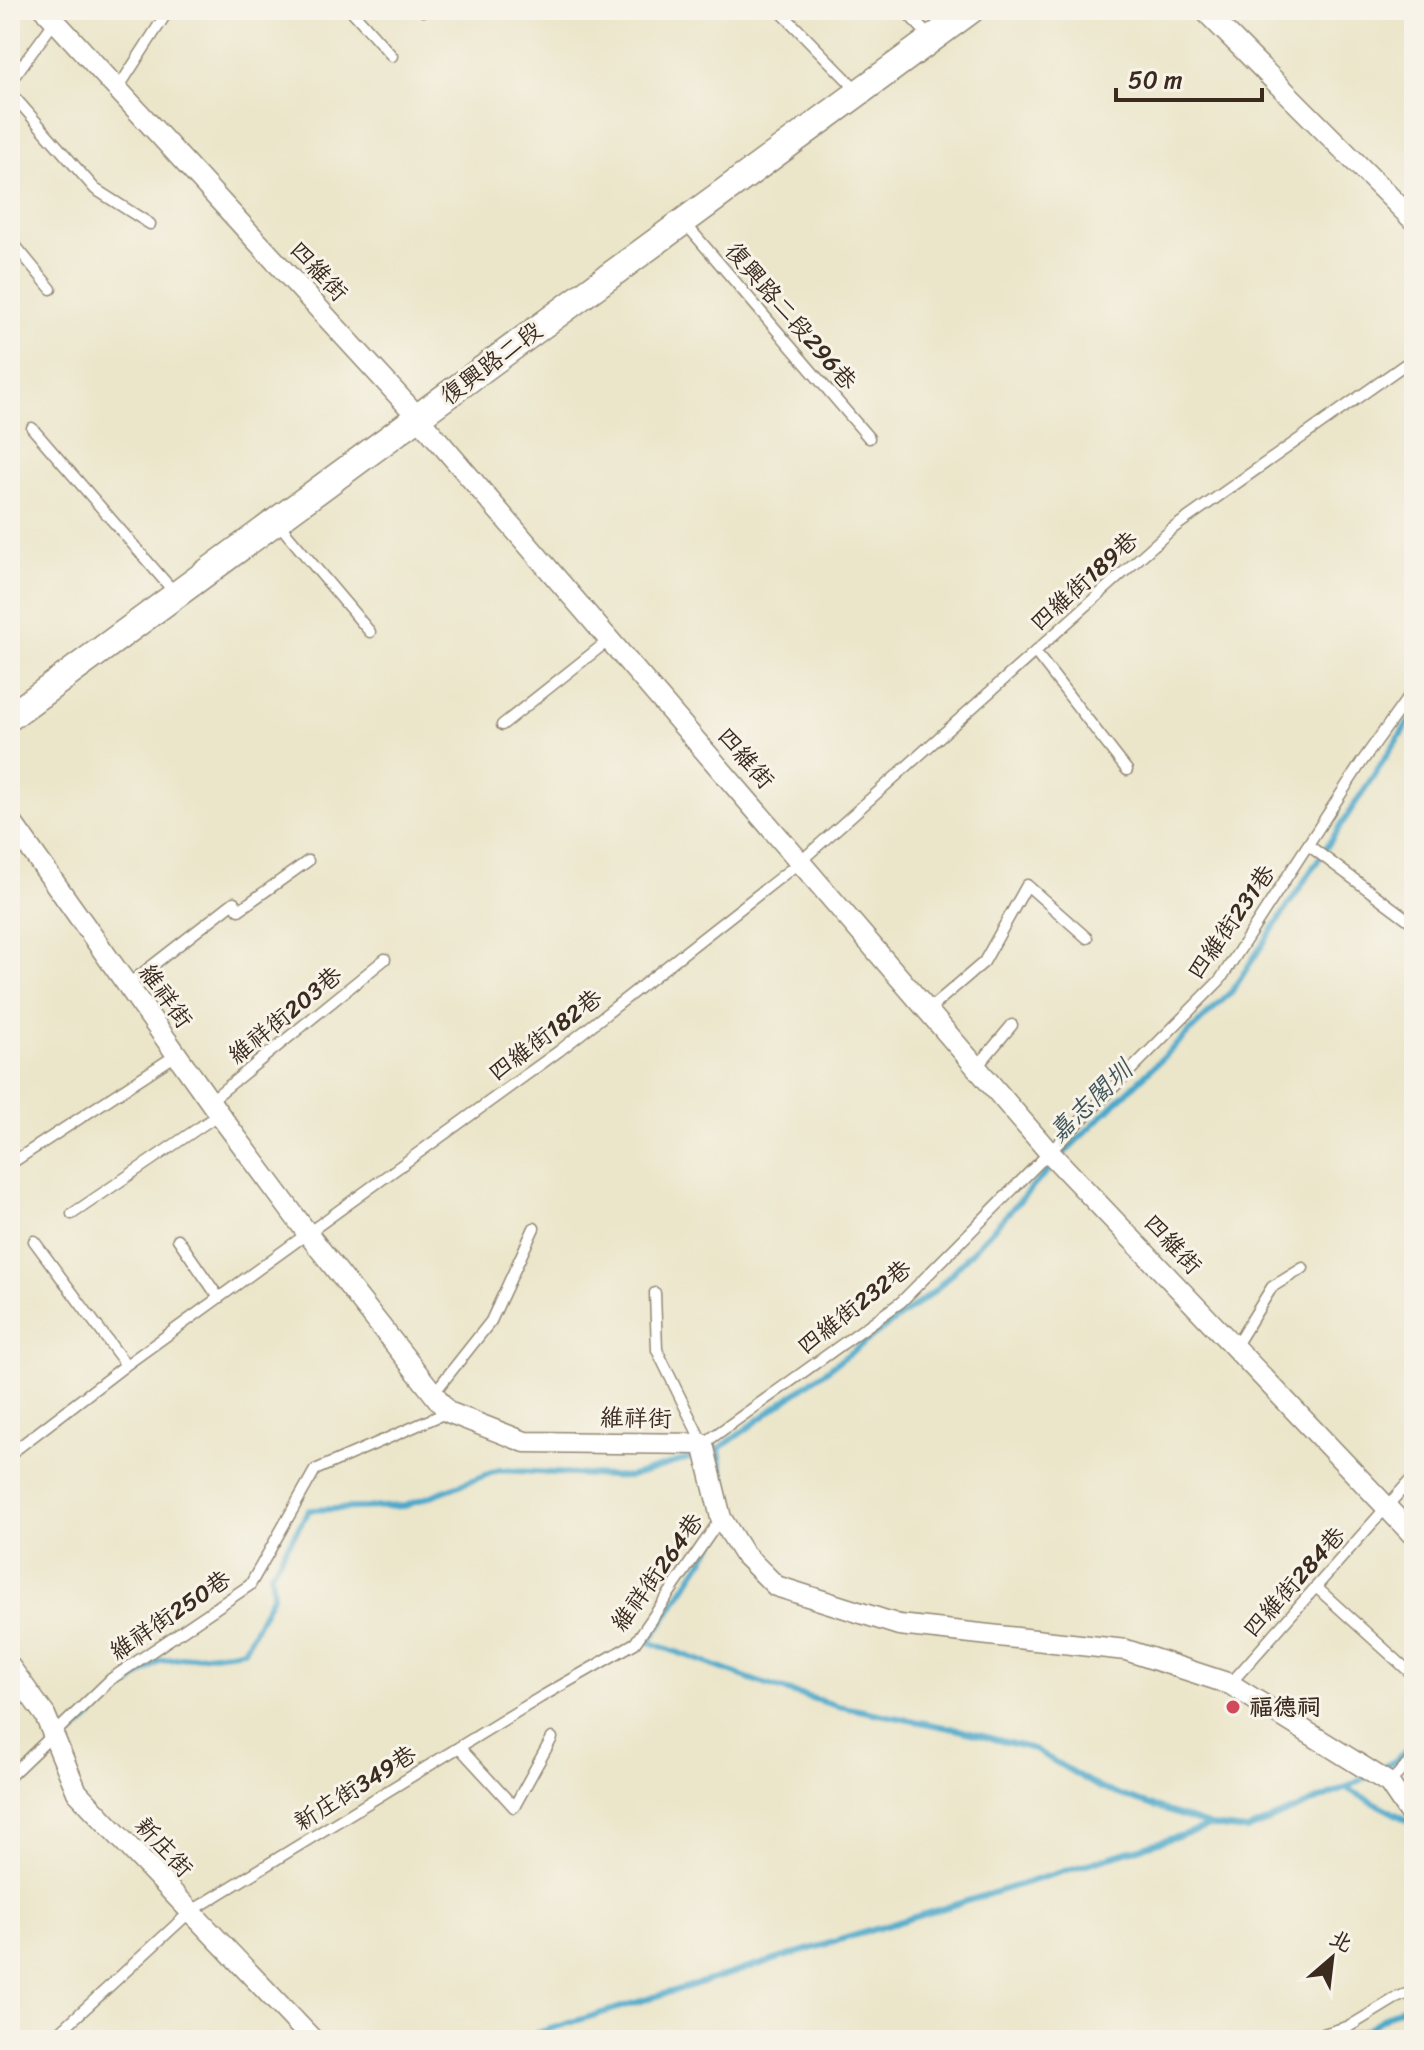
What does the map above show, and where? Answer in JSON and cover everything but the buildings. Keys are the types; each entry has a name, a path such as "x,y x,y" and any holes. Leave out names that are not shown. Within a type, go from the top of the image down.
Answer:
{"street":[{"name":"復興路二段","path":"10,717 971,10"},
{"path":"1204,10 1414,221"},
{"name":"四維街","path":"50,16 418,417 1049,1152 1414,1536"},
{"name":"維祥街","path":"10,820 214,1108 448,1412 525,1442 703,1444 721,1518 743,1553 776,1586 899,1625 1126,1650 1230,1684 1389,1783 1414,1820"},
{"name":"新庄街","path":"11,1669 45,1715 77,1792 313,2040"}],"lane":[{"path":"351,10 392,56"},
{"path":"779,10 859,92"},
{"path":"904,10 932,38"},
{"path":"117,90 166,14"},
{"path":"10,82 50,16"},
{"path":"10,92 95,189 150,224"},
{"name":"復興路二段296巷","path":"683,220 869,438"},
{"path":"10,239 51,289"},
{"name":"四維街189巷","path":"801,861 1172,529 1414,358"},
{"path":"32,428 176,595"},
{"path":"277,522 370,632"},
{"path":"502,725 609,640"},
{"path":"1035,652 1127,770"},
{"name":"四維街231巷","path":"1049,1152 1220,980 1361,763 1414,689"},
{"path":"1308,845 1414,924"},
{"path":"126,986 234,902 239,910 308,861"},
{"name":"四維街182巷","path":"10,1454 126,1365 559,1051 801,861"},
{"path":"928,1010 984,962 1027,885 1087,938"},
{"name":"維祥街203巷","path":"72,1214 214,1108 385,959"},
{"path":"976,1068 1012,1025"},
{"path":"10,1164 176,1055"},
{"name":"四維街232巷","path":"703,1444 901,1302 1049,1152"},
{"path":"434,1393 491,1321 534,1228"},
{"path":"178,1239 219,1298"},
{"path":"34,1241 126,1365"},
{"path":"1235,1347 1272,1287 1303,1268"},
{"path":"655,1293 657,1350 703,1444"},
{"name":"維祥街250巷","path":"10,1776 111,1679 250,1585 315,1470 448,1412"},
{"name":"四維街284巷","path":"1230,1684 1414,1476"},
{"name":"維祥街264巷","path":"541,1697 635,1643 721,1518"},
{"path":"1316,1587 1414,1676"},
{"name":"新庄街349巷","path":"51,2040 190,1912 541,1697"},
{"path":"459,1747 514,1807 552,1738"},
{"path":"1389,1783 1414,1758"},
{"path":"1303,2040 1350,2026 1396,1998 1414,1991"}],"waterway":[{"name":"嘉志閣圳","path":"10,1792 116,1694 159,1661 244,1650 273,1594 271,1573 309,1510 405,1506 499,1470 628,1477 719,1449 935,1291 1074,1143 1232,991 1414,714"},
{"path":"719,1449 727,1504"},
{"path":"722,1531 649,1642 764,1684 838,1706 955,1729 1033,1749 1100,1788 1211,1826 1247,1830 1368,1776"},
{"path":"1378,1770 1395,1761 1414,1743"},
{"path":"1346,1788 1407,1820"},
{"path":"514,2040 1211,1826"},
{"path":"1335,2040 1366,2029 1414,2000"}],"place":[{"name":"福德祠","path":"1233,1707"}]}
